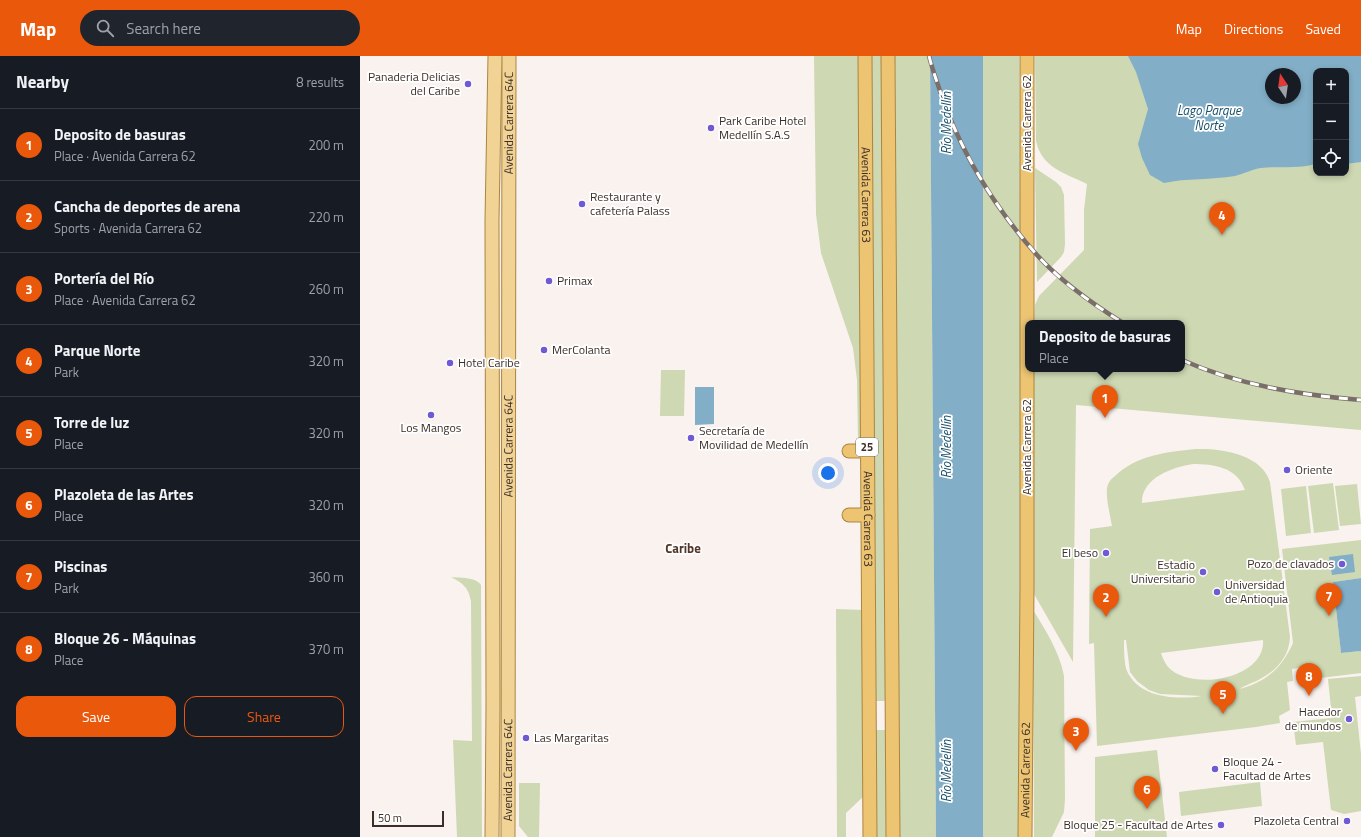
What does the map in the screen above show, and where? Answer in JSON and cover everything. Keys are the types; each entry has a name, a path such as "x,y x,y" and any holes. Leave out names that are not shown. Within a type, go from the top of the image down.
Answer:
{"highway":[{"name":"Avenida Carrera 63","path":"865,56 870,837"},
{"name":"Avenida Carrera 63","path":"888,56 893,837"},
{"name":"Avenida Carrera 62","path":"1027,56 1027,320"},
{"name":"Avenida Carrera 62","path":"1025,837 1027,372"},
{"path":"849,451 867,451"},
{"path":"849,515 868,515"}],"main road":[{"name":"Avenida Carrera 64C","path":"492,837 492,220 494,56"},
{"name":"Avenida Carrera 64C","path":"508,837 509,56"}],"green space":[{"path":"814,56 860,56 864,441 858,441 857,380 853,348 821,253 816,214"},
{"path":"870,56 882,56 886,701 876,701"},
{"path":"895,56 930,56 936,837 899,837 896,502 897,360"},
{"path":"983,56 1019,56 1021,365 1019,837 983,837"},
{"path":"1035,56 1361,56 1361,430 1076,405 1073,662 1034,594 1033,372 1185,372 1185,320 1034,320 1035,305 1039,296 1084,250 1084,210 1087,184 1063,173 1043,158 1036,141"},
{"path":"1035,168 1061,187 1064,195 1065,244 1064,252 1061,257 1037,282"},
{"path":"661,370 685,370 684,416 660,416"},
{"path":"1196,449 1228,452 1249,459 1266,473 1270,482 1290,637 1289,644 1285,657 1277,667 1266,675 1240,689 1258,682 1272,673 1284,660 1293,643 1282,549 1361,540 1361,578 1333,582 1341,653 1361,651 1361,673 1312,679 1310,666 1292,669 1293,681 1287,682 1290,710 1279,716 1280,723 1097,746 1094,643 1089,644 1090,529 1112,526 1107,487 1114,477 1124,469 1133,463 1163,453","holes":["1193,464 1224,468 1236,476 1245,490 1142,503 1143,494 1152,480 1168,471","1124,640 1126,640 1130,672 1137,681 1149,690 1160,694 1202,696 1181,698 1149,692 1140,687 1133,680 1127,671","1263,640 1261,653 1253,664 1240,672 1225,678 1209,680 1193,679 1179,675 1168,667 1161,653"]},
{"path":"1333,483 1339,530 1314,533 1308,486"},
{"path":"1357,484 1361,524 1340,526 1335,486"},
{"path":"1306,486 1311,533 1286,536 1281,489"},
{"path":"451,577 472,579 479,582 481,585 482,837 457,837 453,740 472,741 471,601 465,586"},
{"path":"836,609 864,610 866,794 846,813 846,837 837,837"},
{"path":"1033,610 1059,658 1064,676 1065,799 1064,812 1052,837 1034,837"},
{"path":"1361,676 1361,696 1355,697 1361,754 1361,811 1344,814 1331,810 1323,742 1296,745 1293,722 1332,718 1328,679"},
{"path":"876,730 887,730 888,837 877,837"},
{"path":"1157,750 1167,837 1095,837 1095,757"},
{"path":"1260,782 1262,806 1181,816 1179,792"},
{"path":"519,783 540,783 539,837 528,837 519,826"}],"water":[{"name":"Río Medellín","path":"930,56 983,56 983,837 936,837"},
{"name":"Lago Parque Norte","path":"1128,56 1361,56 1361,162 1349,164 1349,68 1313,68 1313,165 1309,166 1261,168 1235,176 1181,180 1164,183 1150,175 1142,158 1138,144 1148,109 1136,72"},
{"path":"695,387 714,387 714,424 695,425"},
{"name":"Pozo de clavados","path":"1353,554 1355,572 1332,575 1329,557"},
{"path":"1361,578 1361,651 1341,653 1333,582"}],"railway":[{"path":"929,56 948,113 968,157 980,178 1007,218 1046,265 1089,300 1119,320"},
{"path":"1185,361 1225,376 1270,388 1361,400"}],"place":[{"name":"Panaderia Delicias del Caribe","path":"468,84"},
{"name":"Park Caribe Hotel Medellín S.A.S","path":"711,128"},
{"name":"Restaurante y cafetería Palass","path":"582,204"},
{"name":"Parque Norte","path":"1222,235"},
{"name":"Primax","path":"549,281"},
{"name":"MerColanta","path":"544,350"},
{"name":"Hotel Caribe","path":"450,363"},
{"name":"Los Mangos","path":"431,415"},
{"name":"Deposito de basuras","path":"1105,418"},
{"name":"Secretaría de Movilidad de Medellín","path":"691,438"},
{"name":"Oriente","path":"1287,470"},
{"name":"El beso","path":"1106,553"},
{"name":"Pozo de clavados","path":"1342,564"},
{"name":"Estadio Universitario","path":"1203,572"},
{"name":"Universidad de Antioquia","path":"1217,592"},
{"name":"Piscinas","path":"1329,616"},
{"name":"Cancha de deportes de arena","path":"1106,617"},
{"name":"Bloque 26 - Máquinas","path":"1309,696"},
{"name":"Torre de luz","path":"1223,714"},
{"name":"Hacedor de mundos","path":"1349,719"},
{"name":"Las Margaritas","path":"526,738"},
{"name":"Portería del Río","path":"1076,751"},
{"name":"Bloque 24 - Facultad de Artes","path":"1215,769"},
{"name":"Plazoleta de las Artes","path":"1147,809"},
{"name":"Plazoleta Central","path":"1347,821"},
{"name":"Bloque 25 - Facultad de Artes","path":"1221,825"}],"district":[{"name":"Caribe","path":"683,548"}]}
